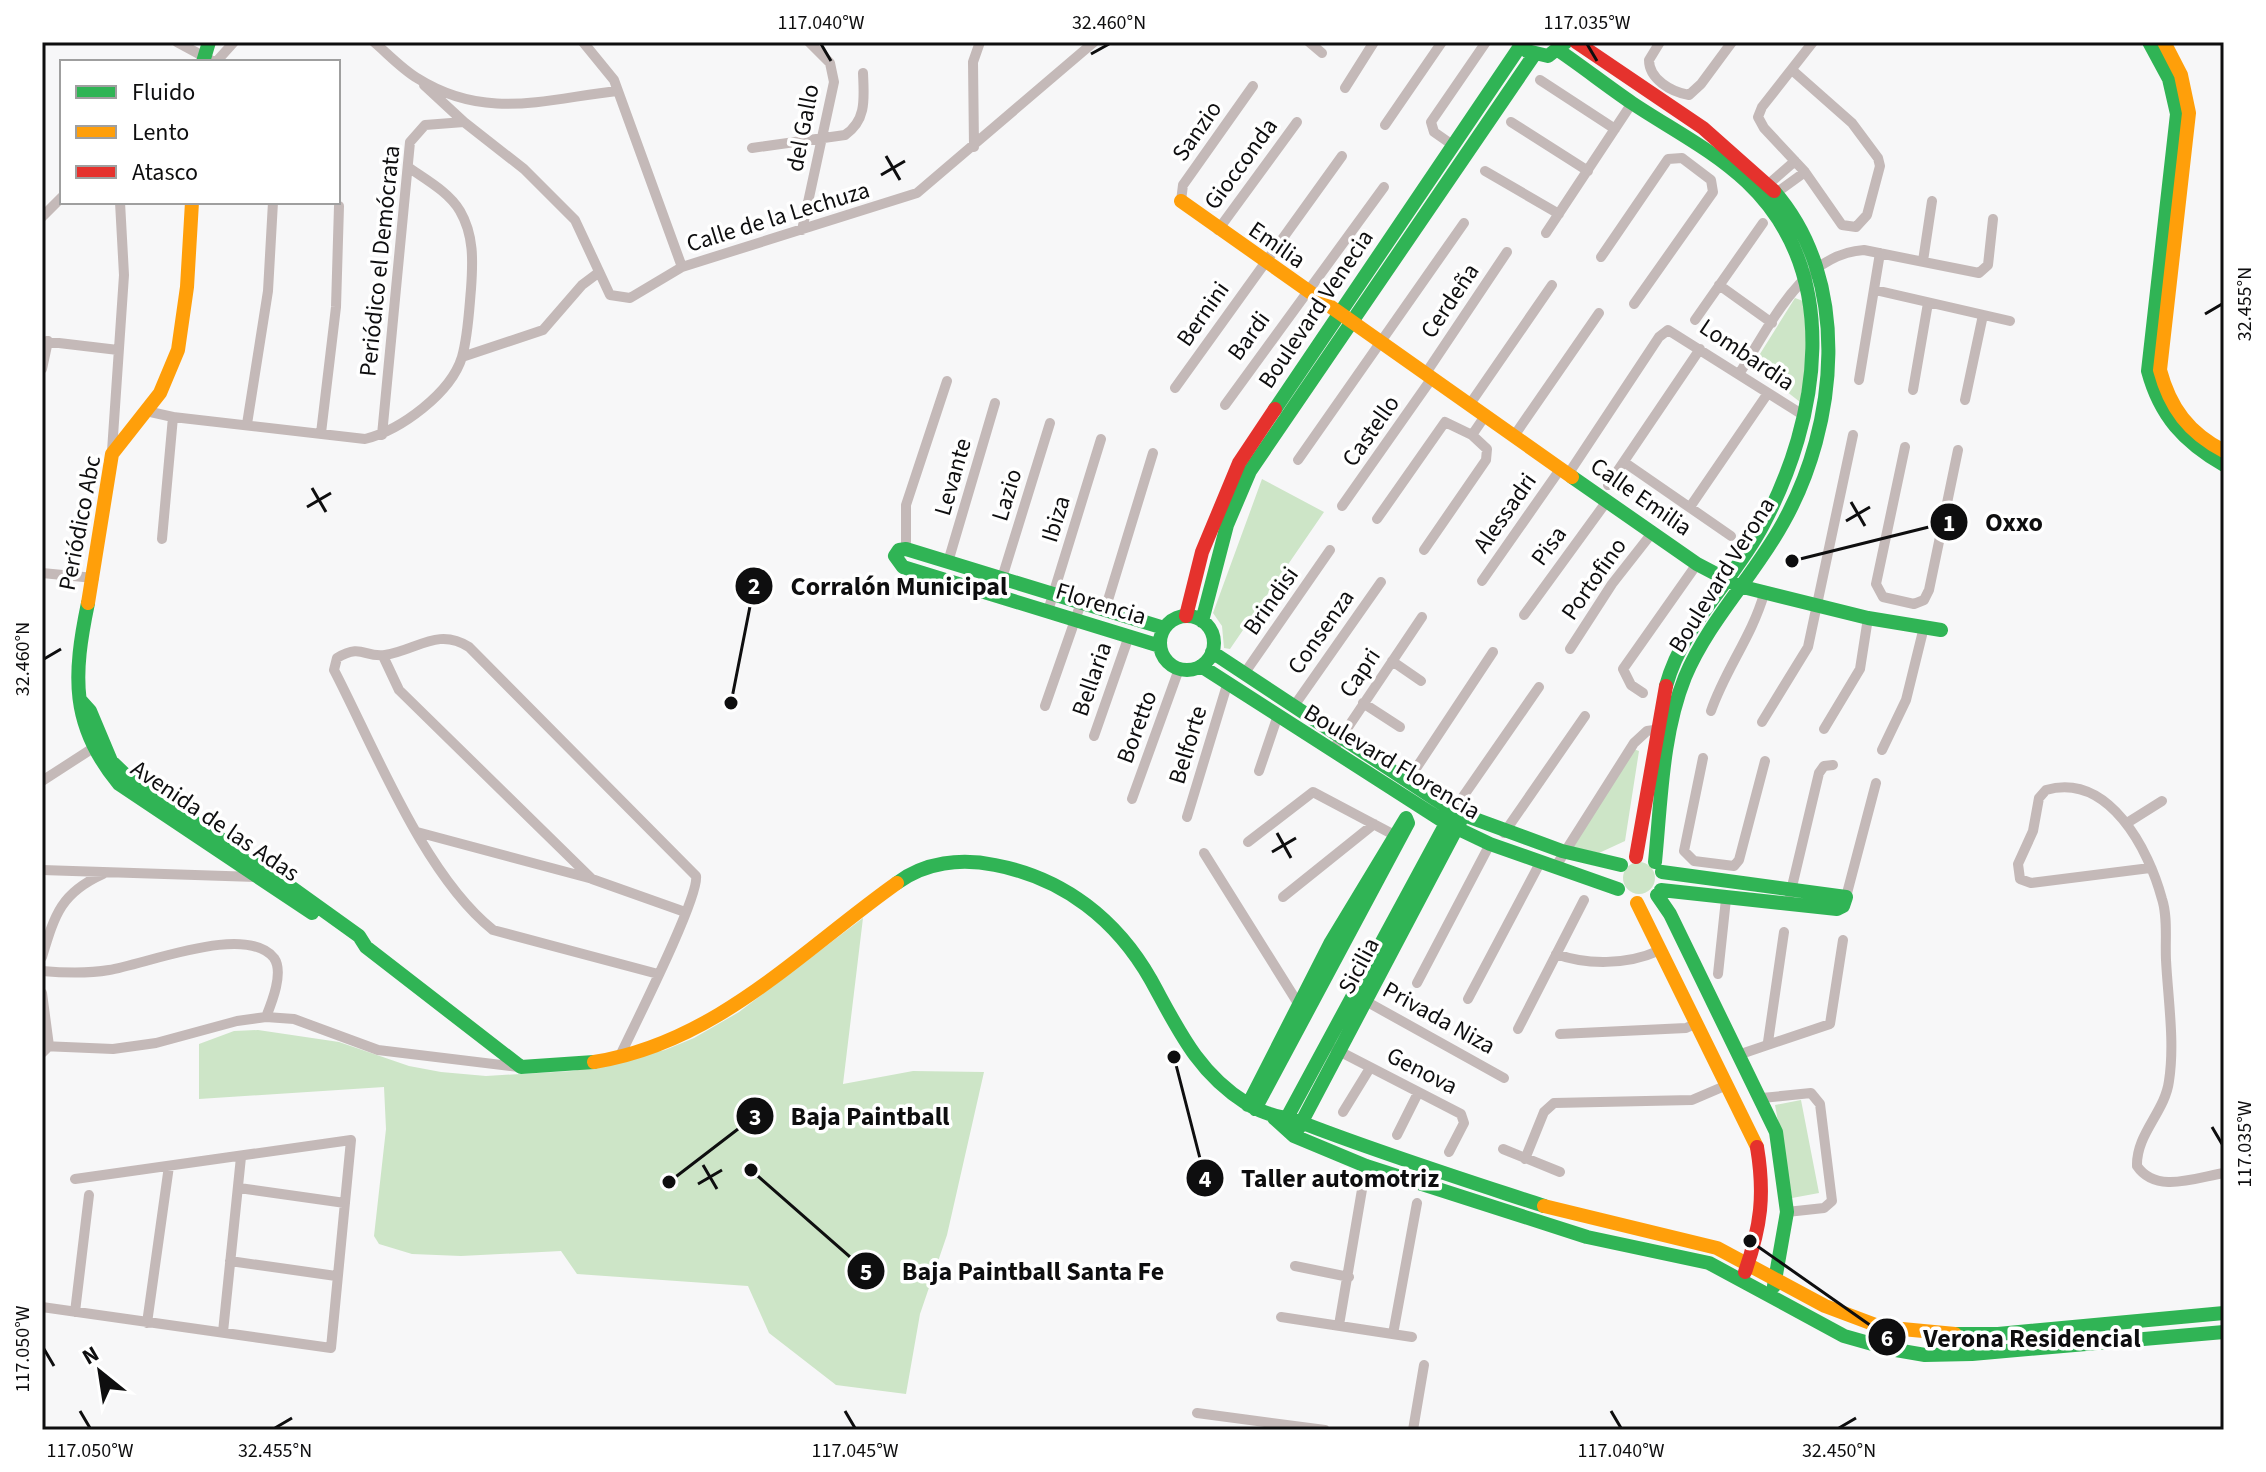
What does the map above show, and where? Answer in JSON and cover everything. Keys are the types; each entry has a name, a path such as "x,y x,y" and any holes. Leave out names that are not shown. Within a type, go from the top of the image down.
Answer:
{"street":[{"path":"177,42 209,57 234,42"},
{"path":"374,42 464,122 524,169 575,220 598,273 582,285 543,330 462,357"},
{"path":"583,42 611,74 682,267"},
{"name":"del Gallo","path":"802,230 834,82 830,63 809,42"},
{"path":"974,147 973,62 980,42"},
{"path":"1309,42 1322,53"},
{"path":"1345,88 1374,42"},
{"path":"1385,125 1442,42"},
{"path":"1454,146 1434,132 1431,122 1486,42"},
{"name":"Boulevard Verona","path":"1576,42 1747,162 1767,190 1795,219 1819,269 1828,338 1820,410 1811,451 1783,523 1694,656 1665,730 1636,857"},
{"path":"1660,42 1649,65 1664,85 1681,94 1696,90 1732,42"},
{"path":"1792,70 1852,123 1878,158 1880,166 1861,224 1848,228 1842,225 1805,172 1764,128 1758,117 1762,107 1813,42"},
{"path":"2149,42 2169,79 2177,114 2148,371 2159,411 2171,428 2193,447 2224,465"},
{"path":"2164,42 2181,75 2189,113 2160,370 2170,405 2180,420 2207,443 2224,451"},
{"name":"Calle de la Lechuza","path":"598,273 610,295 619,299 639,294 682,267 917,193 1093,43"},
{"path":"1520,44 1534,55 1548,56 1562,46"},
{"name":"Boulevard Venecia","path":"1202,621 1235,500 1344,318 1520,44"},
{"name":"Boulevard Verona","path":"1562,46 1632,103 1767,190 1806,279 1814,342 1803,415 1779,496 1761,530 1724,580 1673,666 1661,703 1665,730 1658,867"},
{"name":"Boulevard Venecia","path":"1186,616 1202,552 1234,474 1534,55"},
{"path":"752,148 822,141 845,135 857,127 862,117 863,73"},
{"path":"417,79 494,106 529,106 617,91"},
{"path":"1540,80 1615,129"},
{"path":"1656,99 1664,85"},
{"name":"Sanzio","path":"1181,201 1183,185 1253,86"},
{"path":"1546,233 1632,103"},
{"name":"Periódico el Demócrata","path":"382,435 410,142 425,125 464,122"},
{"name":"Giocconda","path":"1218,230 1297,122"},
{"path":"1511,122 1588,171"},
{"path":"1695,167 1704,151"},
{"name":"Bernini","path":"1175,388 1342,156"},
{"path":"1601,257 1665,161 1677,157 1711,180 1713,192 1634,304"},
{"path":"1767,190 1795,161"},
{"path":"146,411 173,417 365,439 382,435 434,396 451,377 462,357 473,268 469,230 451,199 408,167"},
{"path":"1485,171 1559,214"},
{"path":"1767,190 1805,172"},
{"name":"Bardi","path":"1225,405 1384,187"},
{"path":"42,217 60,199"},
{"name":"Emilia","path":"1181,201 1344,318"},
{"path":"1923,261 1932,201"},
{"path":"112,454 124,275 120,204"},
{"name":"Periódico Abc","path":"81,701 78,650 94,578 112,454 171,375 185,312 192,204"},
{"path":"247,424 268,291 273,204"},
{"path":"321,433 336,307 339,206"},
{"path":"1739,374 1789,295 1819,269 1856,250 1973,273 1984,271 1993,219"},
{"path":"1298,460 1464,223"},
{"path":"1695,320 1763,223"},
{"name":"Cerdeña","path":"1429,376 1507,252"},
{"path":"1859,380 1880,253"},
{"path":"1470,404 1552,285"},
{"path":"1719,285 1772,323"},
{"path":"1875,290 2010,321"},
{"path":"1913,390 1928,303"},
{"path":"1514,436 1599,313"},
{"path":"1965,400 1983,315"},
{"name":"Calle Emilia","path":"1344,318 1724,580 1764,594 1868,618 1941,630"},
{"name":"Lombardia","path":"1668,330 1803,415"},
{"name":"Alessadri","path":"1482,581 1565,471 1659,337 1668,330"},
{"path":"42,369 45,341 118,350"},
{"path":"1608,485 1700,349"},
{"name":"Castello","path":"1342,506 1429,376"},
{"path":"906,549 906,505 947,381"},
{"path":"1690,507 1768,393"},
{"name":"Levante","path":"948,562 995,403"},
{"path":"1472,435 1485,416"},
{"path":"162,539 173,417"},
{"path":"1377,519 1440,427 1449,422 1472,435 1487,449 1486,460 1424,550"},
{"name":"Lazio","path":"1002,578 1050,423"},
{"path":"1762,722 1808,647 1853,435"},
{"name":"Ibiza","path":"1048,611 1101,439"},
{"path":"1905,447 1876,584 1879,594 1898,603 1914,604 1927,596 1958,450"},
{"path":"1105,610 1153,453"},
{"path":"1624,462 1731,536"},
{"name":"Pisa","path":"1524,615 1607,501"},
{"name":"Portofino","path":"1570,649 1652,533"},
{"name":"Florencia","path":"1160,646 903,567 895,556 899,550 906,549 1164,628"},
{"name":"Brindisi","path":"1244,674 1330,550"},
{"path":"1643,693 1631,685 1623,669 1697,564"},
{"path":"42,573 94,578"},
{"name":"Consenza","path":"1294,706 1381,582"},
{"path":"1711,711 1719,688 1755,625 1764,594"},
{"path":"1045,706 1081,603"},
{"path":"1895,621 1898,603"},
{"path":"1186,616 1202,621 1212,635 1212,652 1201,666 1179,669 1167,662 1160,646 1164,628 1186,616"},
{"name":"Capri","path":"1332,751 1422,617"},
{"path":"1824,729 1860,669 1868,618"},
{"path":"1882,750 1911,687 1924,627"},
{"name":"Bellaria","path":"1094,736 1129,636"},
{"path":"619,1058 658,974 685,912 697,883 696,876 469,647 456,638 436,638 383,656 362,649 337,658 334,670 417,832 475,916 493,930 658,974"},
{"name":"Boulevard Florencia","path":"1212,652 1407,782 1490,844 1553,859 1621,865"},
{"path":"1407,782 1493,652"},
{"path":"383,656 399,690 592,879"},
{"path":"1392,661 1421,681"},
{"name":"Boulevard Florencia","path":"1201,666 1332,751 1456,816 1504,833 1618,889"},
{"name":"Boretto","path":"1132,799 1179,669"},
{"name":"Belforte","path":"1187,817 1227,685"},
{"path":"1456,816 1539,687"},
{"name":"Avenida de las Adas","path":"81,701 79,715 90,750 119,784 366,947 521,1067"},
{"name":"Avenida de las Adas","path":"81,701 90,711 111,761 138,787 246,855 359,936 366,947"},
{"path":"1363,703 1400,727"},
{"path":"1504,833 1585,716"},
{"path":"1259,771 1277,718"},
{"path":"1468,999 1553,859 1634,743 1647,731 1665,730"},
{"path":"42,781 90,750"},
{"path":"1703,758 1683,846 1690,859 1709,871 1790,898 1837,909 1843,906 1846,897 1876,783"},
{"path":"1742,1281 1760,1229 1762,1179 1751,1128 1658,951 1637,903 1622,896 1618,889 1617,872 1621,865 1636,857 1658,867 1709,871 1734,866 1739,860 1765,761"},
{"path":"1790,898 1819,773 1824,766 1833,765"},
{"path":"2150,868 2031,883 2018,874 2018,864 2037,819 2039,798 2046,790 2077,790 2100,800 2127,823 2150,868 2164,902 2171,1069 2165,1098 2143,1138 2137,1166 2151,1181 2163,1183 2224,1173"},
{"path":"1248,842 1313,792 1396,836 1251,1107"},
{"path":"2127,823 2162,801"},
{"name":"Sicilia","path":"1288,1124 1333,1048 1456,816"},
{"path":"1283,897 1374,824"},
{"path":"417,832 592,879 685,912"},
{"path":"1417,983 1490,844"},
{"path":"1204,853 1302,1009"},
{"path":"42,993 44,1048 113,1049 156,1043 237,1021 266,1017 294,1019 378,1050 521,1067 552,1067 619,1058 683,1036 728,1013 911,873 944,862 977,862 1015,869 1067,890 1112,926 1139,959 1199,1068 1221,1089 1366,1166 1587,1237 1690,1256 1844,1336 1925,1355 2077,1347 2224,1332"},
{"path":"1658,867 1659,893 1762,1098 1781,1150 1787,1212 1777,1278 1770,1298"},
{"path":"42,870 258,877"},
{"path":"42,957 61,903 73,890 105,873"},
{"path":"1637,903 1659,893 1726,899 1790,898"},
{"path":"1676,926 1678,905 1694,894"},
{"path":"1718,974 1726,899"},
{"path":"1518,1029 1584,900"},
{"path":"1768,1042 1784,932"},
{"path":"1738,1055 1768,1042 1830,1024 1843,940"},
{"path":"42,971 71,974 110,970 222,944 249,945 274,958 278,969 266,1017"},
{"path":"1556,954 1588,962 1618,960 1658,951"},
{"name":"Privada Niza","path":"1360,998 1504,1078"},
{"path":"1560,1034 1686,1028 1695,1024"},
{"name":"Genova","path":"1333,1048 1463,1116 1464,1123 1449,1152"},
{"path":"1343,1112 1370,1068"},
{"path":"1525,1159 1544,1112 1554,1103 1681,1101 1699,1098 1727,1085"},
{"path":"1397,1135 1418,1093"},
{"path":"1762,1098 1811,1093 1820,1104 1832,1201 1824,1208 1787,1212"},
{"path":"1288,1124 1566,1213 1694,1241 1748,1263 1825,1306 1881,1327 1926,1334 1998,1334 2224,1313"},
{"path":"42,1307 331,1348 351,1140 75,1179"},
{"path":"1503,1149 1560,1172"},
{"path":"223,1332 241,1157"},
{"path":"147,1323 169,1166"},
{"path":"1339,1325 1366,1166"},
{"path":"239,1188 345,1203"},
{"path":"75,1312 89,1195"},
{"path":"1393,1334 1417,1203"},
{"path":"230,1261 336,1276"},
{"path":"1295,1266 1349,1277"},
{"path":"1281,1317 1412,1337"},
{"path":"1413,1430 1424,1365"},
{"path":"1197,1413 1325,1430"}],"green space":[{"path":"1795,298 1806,302 1811,338 1800,402 1753,365"},
{"path":"1262,479 1324,512 1230,649 1224,648 1222,626 1213,613"},
{"path":"1631,748 1639,751 1625,841 1599,853 1568,846"},
{"path":"1639,862 1650,867 1655,878 1650,889 1639,894 1628,889 1623,878 1628,867"},
{"path":"863,918 843,1084 913,1071 984,1072 947,1235 920,1314 906,1394 836,1385 769,1333 748,1286 577,1274 561,1251 461,1256 412,1254 379,1244 374,1236 386,1129 384,1087 199,1099 199,1044 234,1031 258,1030 339,1042 409,1066 486,1076 573,1071 665,1050 694,1038 739,1012"},
{"path":"1801,1100 1819,1193 1792,1198 1775,1105"}],"traffic: fast":[{"path":"204,60 209,42"},
{"path":"1527,51 1548,56 1566,42"},
{"path":"2149,42 2169,79 2177,114 2148,371 2159,401 2176,426 2197,447 2224,465"},
{"path":"1275,409 1521,45"},
{"path":"1558,50 1632,103 1706,150 1747,182 1778,219 1798,260 1809,303 1812,348 1808,394 1798,440 1782,484 1751,545 1684,642 1666,686"},
{"path":"1202,621 1227,525 1250,471 1534,55"},
{"path":"1655,862 1667,744 1685,677 1706,636 1783,523 1802,484 1816,442 1825,398 1828,354 1826,309 1816,267 1799,227 1774,191"},
{"path":"1572,477 1697,564 1739,586 1868,618 1941,630"},
{"path":"1160,646 903,567 895,556 899,550 906,549 1164,628"},
{"path":"88,603 78,676 80,698 91,741 103,762 119,784 312,913"},
{"path":"1187,616 1206,624 1214,643 1206,662 1187,670 1168,662 1160,643 1168,624 1187,616"},
{"path":"1212,652 1453,811 1562,851 1621,865"},
{"path":"1201,666 1446,823 1490,844 1618,889"},
{"path":"81,701 90,711 111,761 138,787 246,855 359,936 366,947 521,1067 594,1062"},
{"path":"1283,1125 1450,816"},
{"path":"1248,1105 1331,942 1406,818 1408,823 1255,1109"},
{"path":"1298,1129 1460,822"},
{"path":"897,883 919,870 956,862 995,865 1044,880 1086,905 1122,939 1151,980 1190,1048 1214,1078 1246,1103 1268,1114 1300,1122 1544,1206"},
{"path":"1661,890 1837,909 1843,906 1846,897 1662,872"},
{"path":"1657,895 1670,914 1776,1132 1787,1212 1774,1286"},
{"path":"1274,1118 1294,1136 1366,1166 1587,1237 1709,1263 1844,1336 1890,1349 1925,1355 1972,1354 2224,1332"},
{"path":"1955,1334 1998,1334 2224,1313"}],"traffic: slow":[{"path":"2164,42 2181,75 2189,113 2160,370 2175,408 2201,436 2224,451"},
{"path":"1181,201 1572,477"},
{"path":"88,603 112,454 160,393 178,350 187,287 192,204"},
{"path":"594,1062 638,1052 679,1036 718,1015 791,965 897,883"},
{"path":"1637,903 1757,1147"},
{"path":"1544,1206 1717,1248 1825,1306 1881,1327 1955,1334"}],"traffic: jam":[{"path":"1576,42 1703,128 1774,191"},
{"path":"1186,616 1202,552 1239,463 1275,409"},
{"path":"1636,857 1666,686"},
{"path":"1745,1272 1760,1210 1761,1180 1757,1147"}],"place":[{"name":"Oxxo","path":"1792,561"},
{"name":"Corralón Municipal","path":"731,703"},
{"name":"Taller automotriz","path":"1174,1057"},
{"name":"Baja Paintball Santa Fe","path":"751,1170"},
{"name":"Baja Paintball","path":"669,1182"},
{"name":"Verona Residencial","path":"1750,1241"}]}
